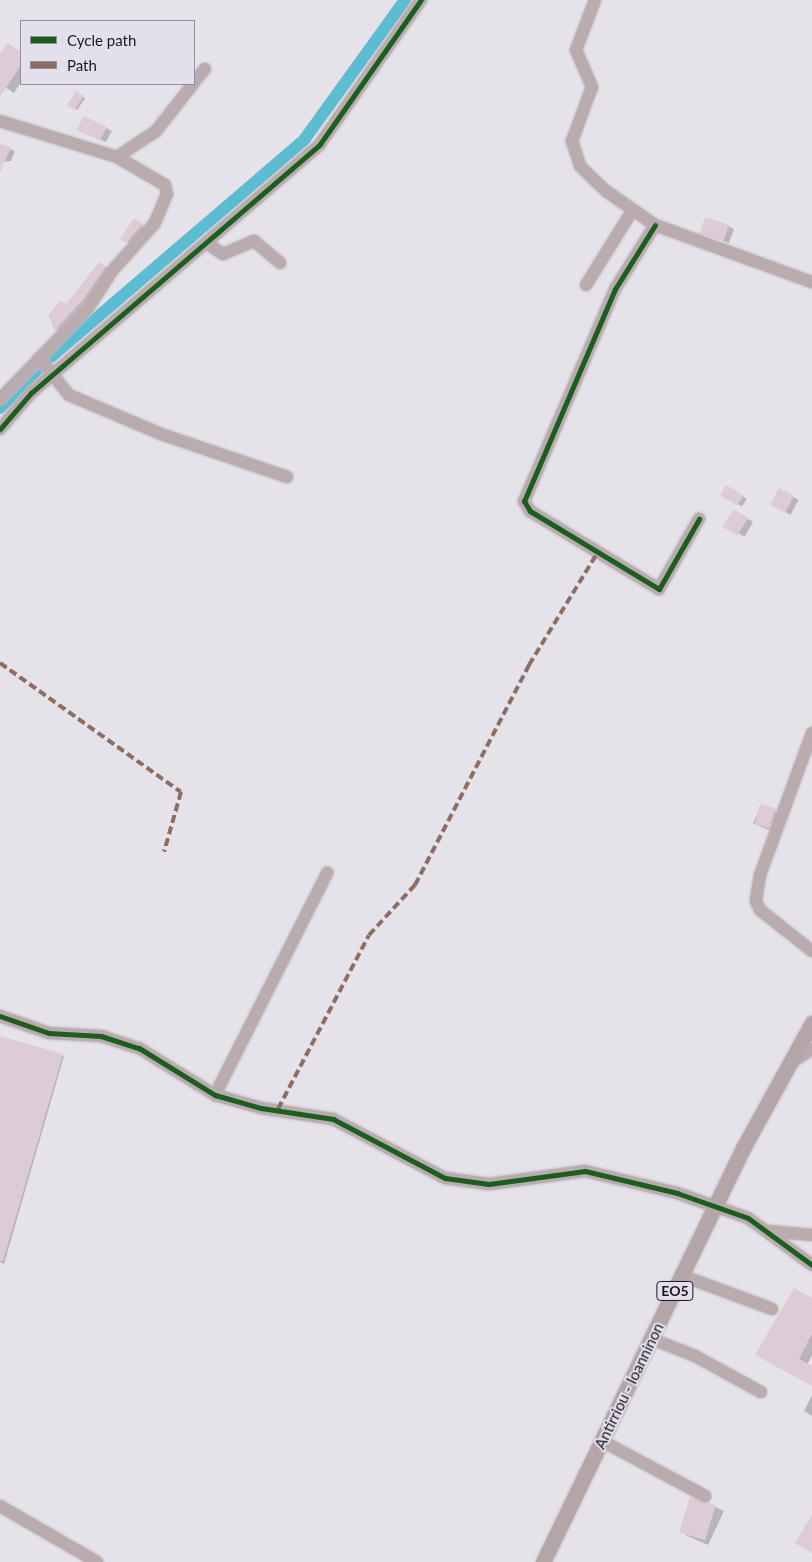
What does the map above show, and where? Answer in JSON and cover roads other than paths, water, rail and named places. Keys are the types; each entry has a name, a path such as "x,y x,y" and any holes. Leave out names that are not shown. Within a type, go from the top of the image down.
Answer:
{"main road":[{"name":"Antirriou - Ioanninon","path":"543,1562 717,1206 787,1066 812,1023"}],"street":[{"path":"0,429 50,377 320,144 421,0"},
{"path":"595,0 576,50 592,91 571,148 590,175 632,211 655,225 812,282"},
{"path":"195,81 205,69"},
{"path":"117,157 156,131 191,85"},
{"path":"0,121 117,157 164,185 164,206 88,308 0,399"},
{"path":"586,285 632,211"},
{"path":"655,225 615,289 524,501 530,511 655,589 664,585 699,519"},
{"path":"207,243 223,254 254,242 280,263"},
{"path":"39,358 50,377 69,395 100,409 287,477"},
{"path":"812,732 760,875 756,901 760,910 812,950"},
{"path":"215,1095 327,873"},
{"path":"0,1016 49,1033 101,1036 139,1048 215,1095 261,1108 333,1119 434,1175 458,1181 521,1182 574,1172 604,1172 717,1206 768,1230 812,1265"},
{"path":"787,1066 812,1048"},
{"path":"768,1230 812,1234"},
{"path":"683,1276 772,1309"},
{"path":"652,1339 695,1356 761,1392"},
{"path":"602,1441 705,1496"},
{"path":"0,1506 96,1562"}],"waterway":[{"path":"51,357 304,140 405,0"},
{"path":"0,408 40,367"}]}
